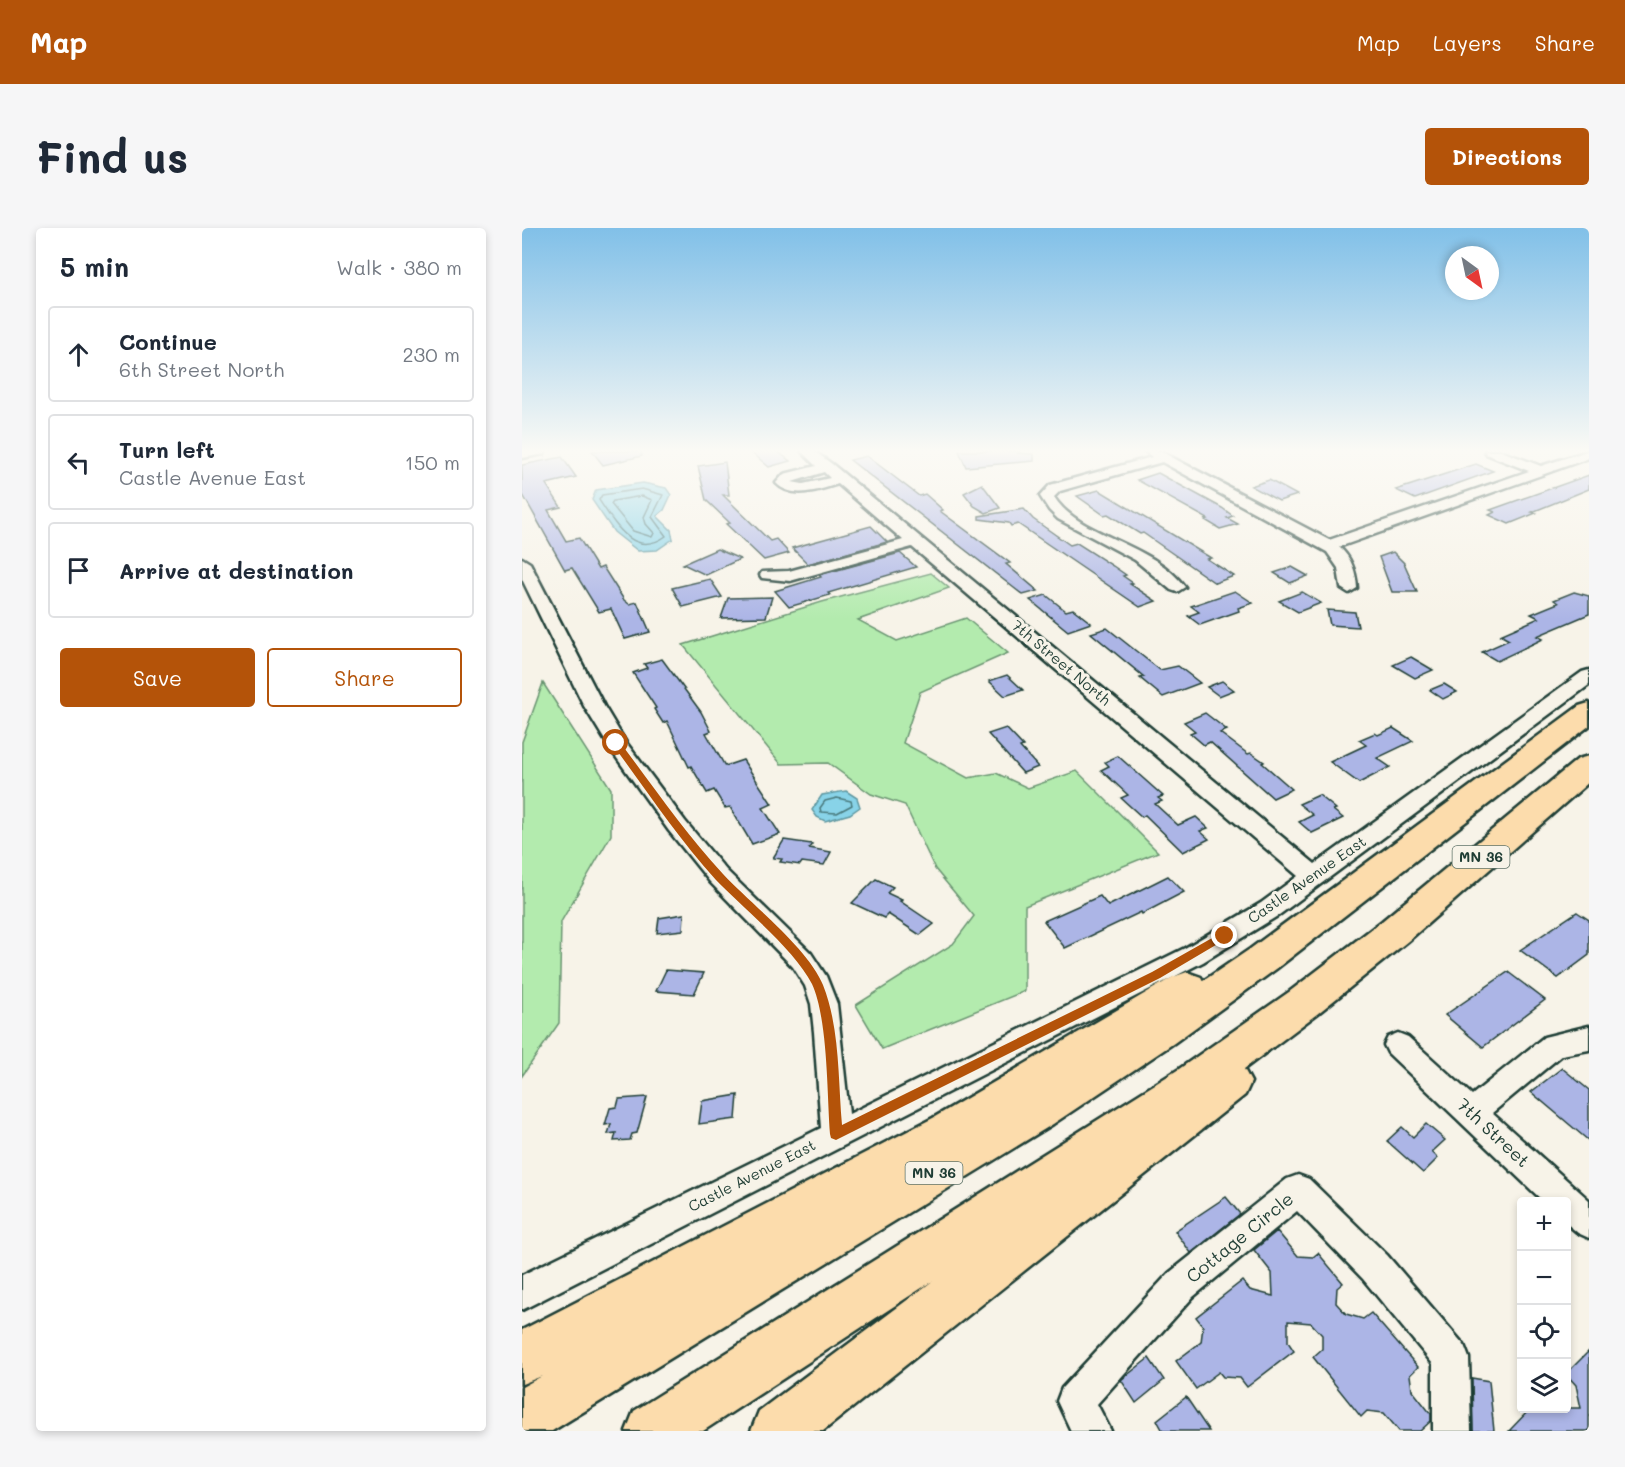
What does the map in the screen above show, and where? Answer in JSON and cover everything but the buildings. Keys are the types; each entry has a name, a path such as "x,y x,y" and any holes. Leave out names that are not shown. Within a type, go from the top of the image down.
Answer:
{"highway":[{"name":"MN 36","path":"522,1418 1038,1110 1160,1031 1263,959 1323,891 1589,712"},
{"name":"MN 36","path":"654,1431 1132,1125 1294,1009 1376,946 1589,766"},
{"path":"522,1358 661,1287 949,1132 1192,984 1323,891"},
{"path":"779,1431 1242,1074 1376,946"}],"street":[{"name":"7th Street North","path":"875,507 1323,891"},
{"path":"1055,507 1072,523 1141,557 1177,587"},
{"path":"1256,507 1308,536 1330,545 1346,568 1349,588"},
{"path":"1330,545 1438,507"},
{"path":"768,575 789,576 915,541"},
{"path":"522,563 594,706 616,743 677,826 718,876 802,960 817,983 824,1004 828,1032 836,1134"},
{"name":"Castle Avenue East","path":"522,1293 1194,955 1270,909 1323,891 1589,676"},
{"path":"1471,1113 1554,1045 1589,1038"},
{"name":"7th Street","path":"1398,1045 1589,1222"},
{"name":"Cottage Circle","path":"1092,1431 1075,1401 1181,1285 1299,1190 1375,1267 1451,1358 1452,1431"}],"green space":[{"path":"931,573 949,588 858,620 897,641 966,618 1008,653 920,692 903,743 968,778 996,773 1028,788 1077,771 1158,852 1025,906 1025,991 882,1049 856,1005 953,944 974,916 935,869 905,805 871,794 828,763 781,764 683,645 822,602"},
{"path":"543,683 611,789 611,835 561,922 559,1023 522,1076 522,742"}],"water":[{"path":"597,507 665,507 657,516 671,530 673,539 657,550 638,551 614,532"},
{"path":"846,791 857,798 860,807 850,814 825,821 817,817 812,810 822,795"}],"route":[{"path":"616,743 677,826 718,876 802,960 817,983 824,1004 828,1032 836,1134 1156,975 1225,936"}]}
